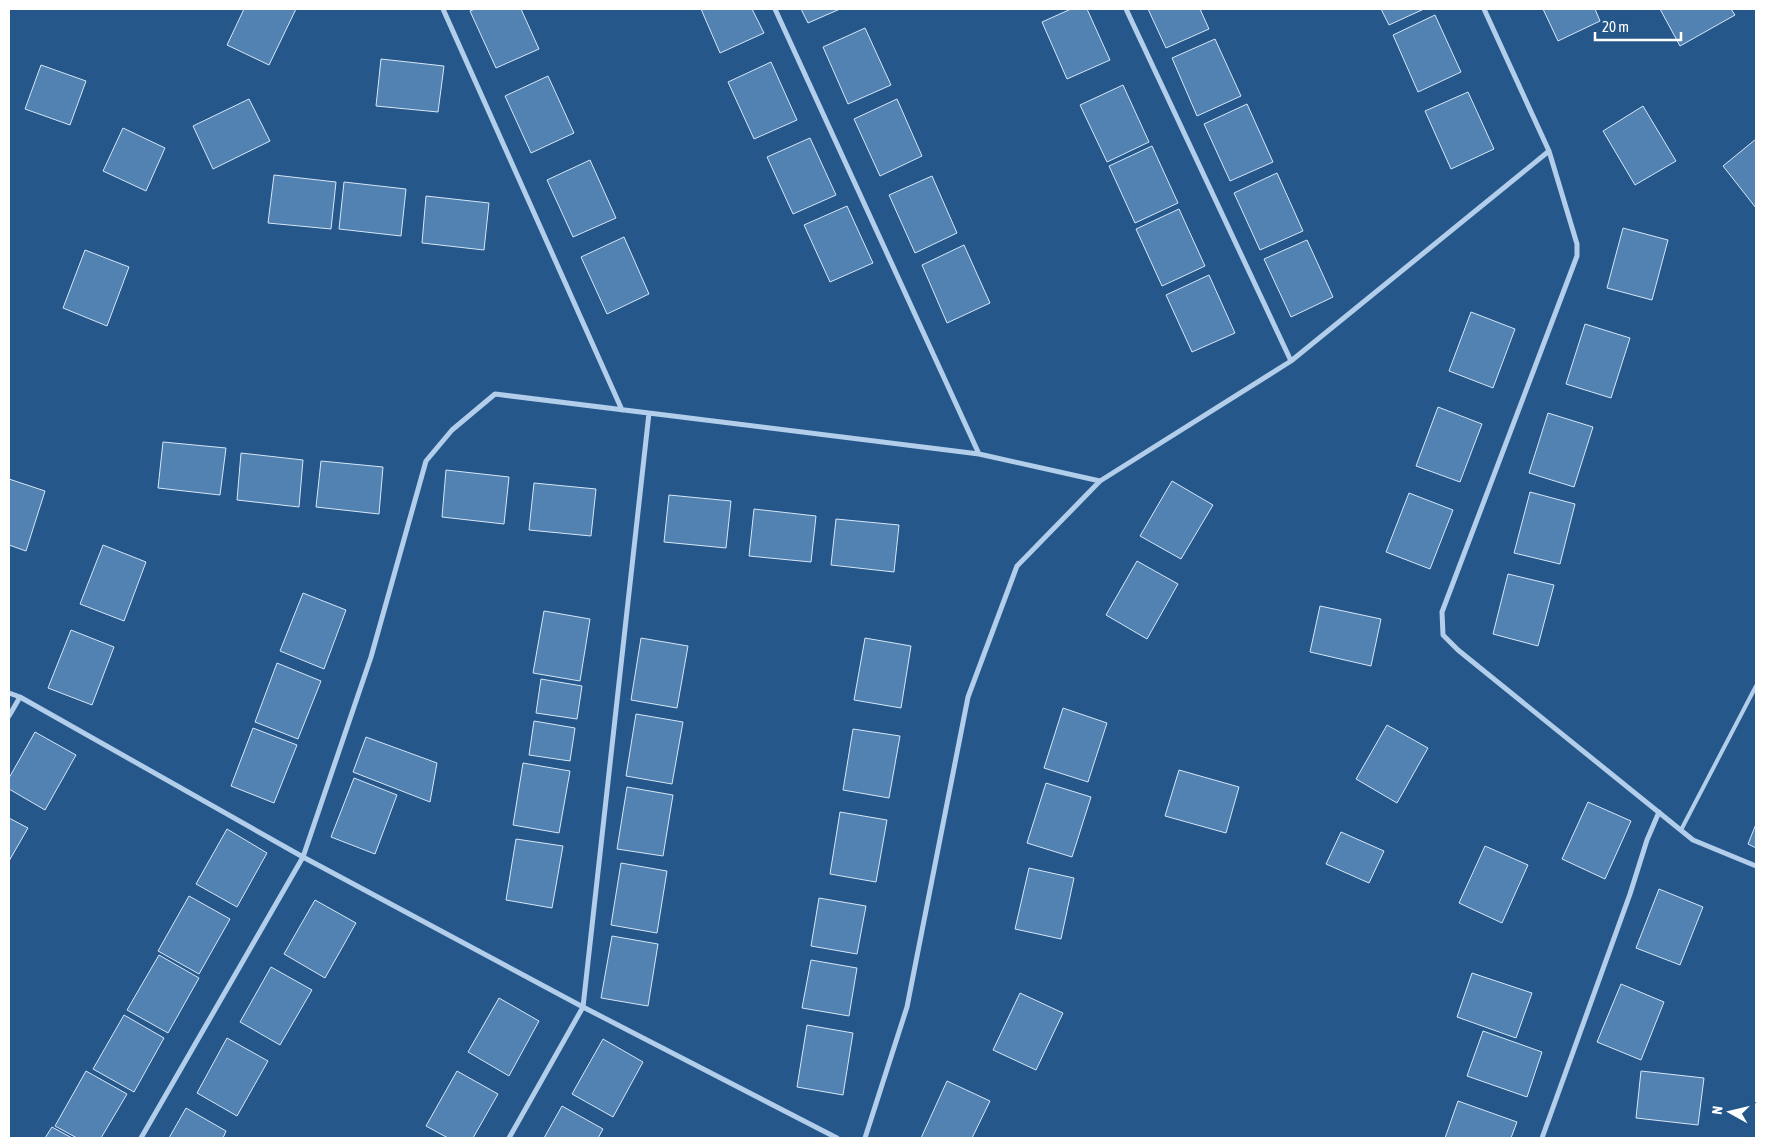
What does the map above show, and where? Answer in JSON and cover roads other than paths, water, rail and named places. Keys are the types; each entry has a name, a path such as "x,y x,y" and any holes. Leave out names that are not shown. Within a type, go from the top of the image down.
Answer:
{"street":[{"path":"442,9 622,410"},
{"path":"775,9 979,454"},
{"path":"1126,9 1291,361"},
{"path":"1484,9 1549,152 1577,244 1577,256 1442,612 1443,635 1458,650 1693,840 1756,866"},
{"path":"865,1138 907,1007 968,697 1017,566 1100,481 1291,361 1549,152"},
{"path":"141,1138 303,856 372,657 426,461 452,430 495,394 979,454 1100,481"},
{"path":"509,1138 583,1007 648,413"},
{"path":"9,693 20,697 303,856 583,1007 837,1138"},
{"path":"9,716 20,697"},
{"path":"1542,1138 1659,812"}],"lane":[{"path":"1681,830 1756,686"}]}
